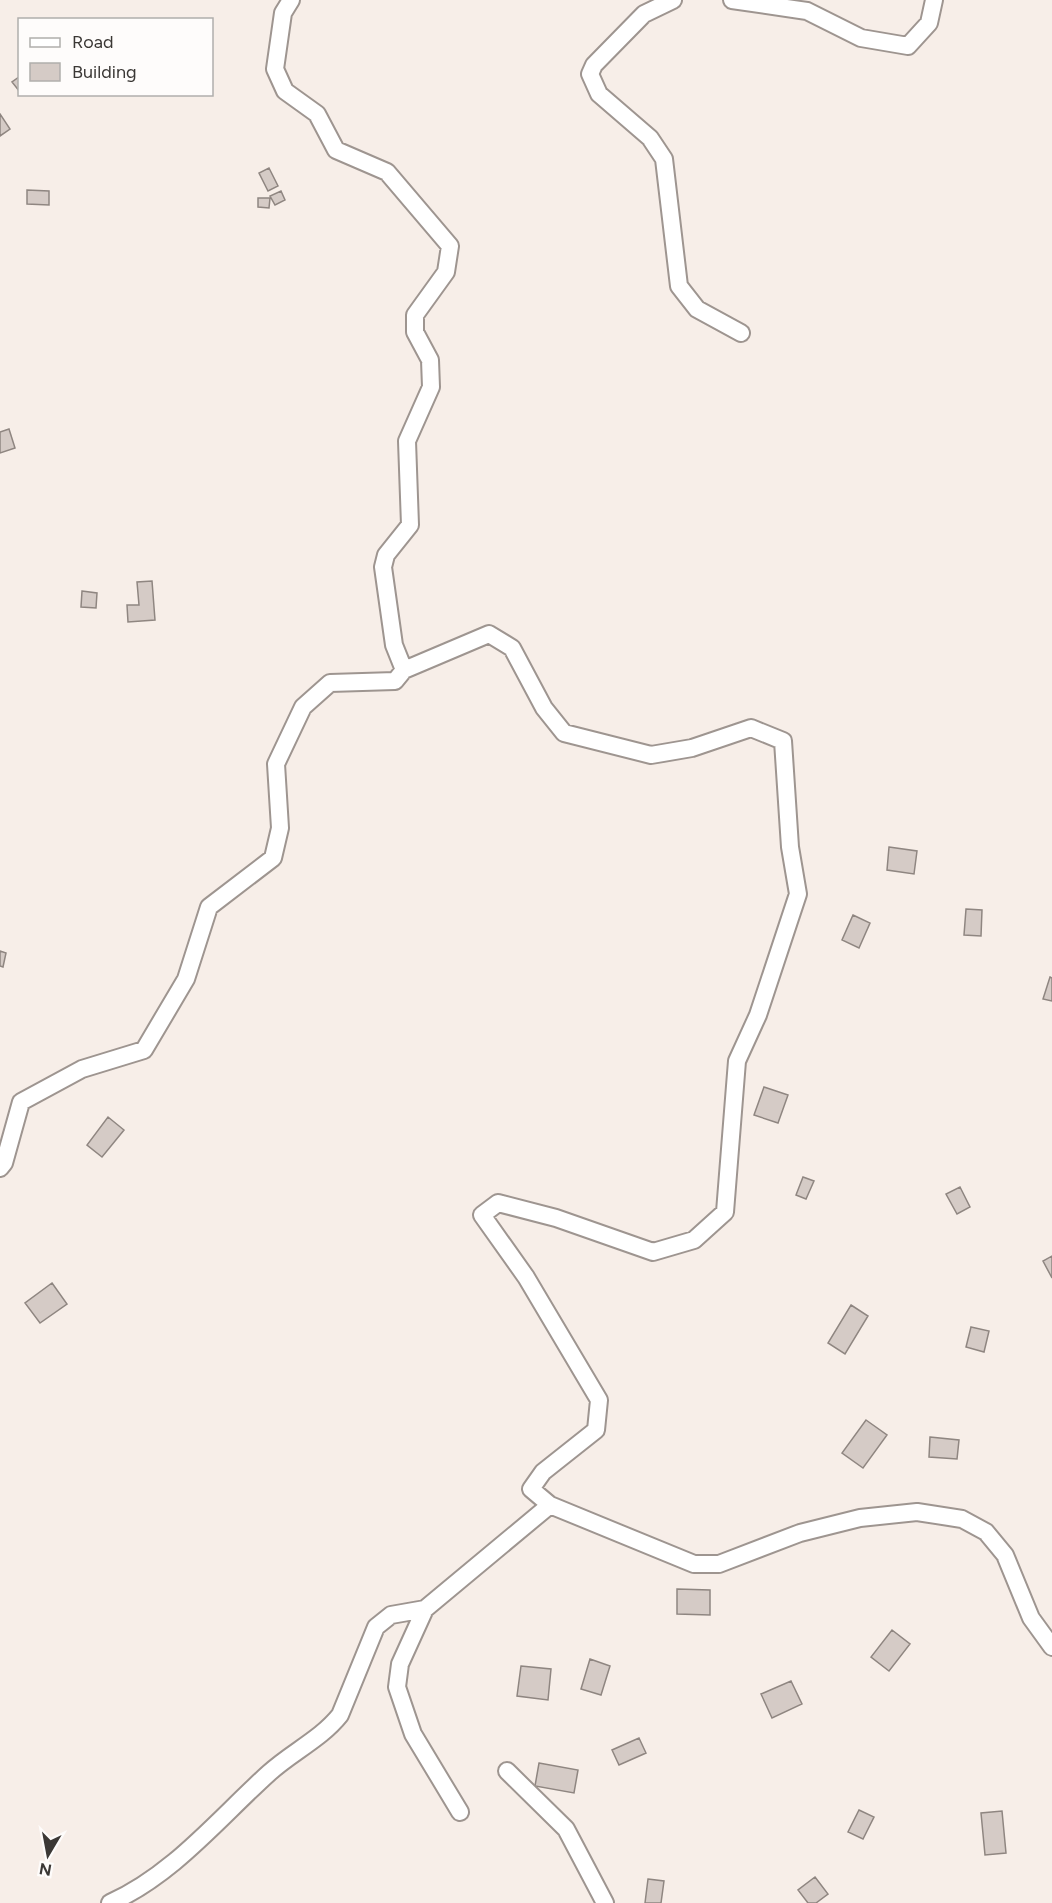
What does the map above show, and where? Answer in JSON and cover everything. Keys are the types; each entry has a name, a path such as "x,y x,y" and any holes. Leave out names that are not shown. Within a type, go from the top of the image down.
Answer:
{"street":[{"path":"291,0 283,13 275,69 285,91 317,114 336,150 387,172 450,246 446,272 415,315 416,332 430,360 431,387 407,441 410,525 386,555 383,567 394,645 404,670"},
{"path":"673,0 644,14 594,65 590,74 599,94 650,138 664,159 679,286 697,309 741,333"},
{"path":"732,0 807,11 861,38 908,46 929,23 934,0"},
{"path":"0,1168 4,1162 21,1102 82,1069 144,1050 186,979 209,907 273,858 280,828 276,764 303,707 330,683 394,681 404,670 489,634 512,648 544,708 564,733 651,755 692,748 751,728 783,741 790,848 798,894 758,1015 737,1061 726,1212 694,1240 653,1252 556,1218 498,1203 482,1215 526,1277 599,1400 596,1430 543,1472 531,1489 550,1505 694,1564 719,1564 800,1533 860,1518 917,1512 962,1519 986,1532 1005,1555 1031,1618 1052,1647"},
{"path":"460,1812 413,1734 397,1688 400,1664 425,1609 550,1505"},
{"path":"110,1903 130,1894 183,1855 271,1771 330,1727 340,1714 376,1627 391,1615 425,1609"},
{"path":"507,1771 566,1829 605,1903"}],"building":[{"path":"18,78 18,90 12,82"},
{"path":"0,114 10,129 0,136"},
{"path":"269,168 278,186 268,191 259,173"},
{"path":"27,190 49,191 49,205 27,204"},
{"path":"281,191 285,200 275,205 270,196"},
{"path":"258,198 270,198 269,208 258,207"},
{"path":"9,429 15,448 0,453 0,432"},
{"path":"152,581 155,620 128,622 127,605 139,605 137,582"},
{"path":"82,591 97,593 96,608 81,607"},
{"path":"889,847 917,851 914,874 887,870"},
{"path":"966,909 982,910 981,936 964,935"},
{"path":"853,915 870,923 859,948 842,940"},
{"path":"0,951 6,953 3,967 0,966"},
{"path":"1050,977 1052,978 1052,1001 1043,999"},
{"path":"764,1087 788,1095 778,1123 754,1115"},
{"path":"108,1117 124,1130 102,1157 87,1145"},
{"path":"803,1177 814,1181 806,1199 796,1195"},
{"path":"960,1187 970,1207 957,1214 946,1194"},
{"path":"1052,1256 1052,1278 1043,1261"},
{"path":"52,1283 67,1304 40,1323 25,1303"},
{"path":"851,1305 868,1316 845,1354 828,1343"},
{"path":"971,1327 989,1331 984,1352 966,1347"},
{"path":"866,1420 887,1435 863,1468 842,1453"},
{"path":"930,1437 959,1440 957,1459 929,1457"},
{"path":"677,1589 710,1590 710,1615 677,1614"},
{"path":"892,1630 910,1644 889,1671 871,1657"},
{"path":"590,1659 610,1666 601,1695 581,1689"},
{"path":"521,1666 551,1669 548,1700 517,1696"},
{"path":"791,1681 802,1704 772,1718 761,1694"},
{"path":"639,1738 646,1753 619,1765 612,1750"},
{"path":"539,1763 578,1770 574,1793 535,1786"},
{"path":"859,1810 874,1817 863,1839 848,1832"},
{"path":"1002,1811 1006,1853 985,1855 981,1813"},
{"path":"815,1877 828,1894 816,1903 808,1903 798,1890"},
{"path":"648,1879 664,1881 661,1903 645,1903"}]}
